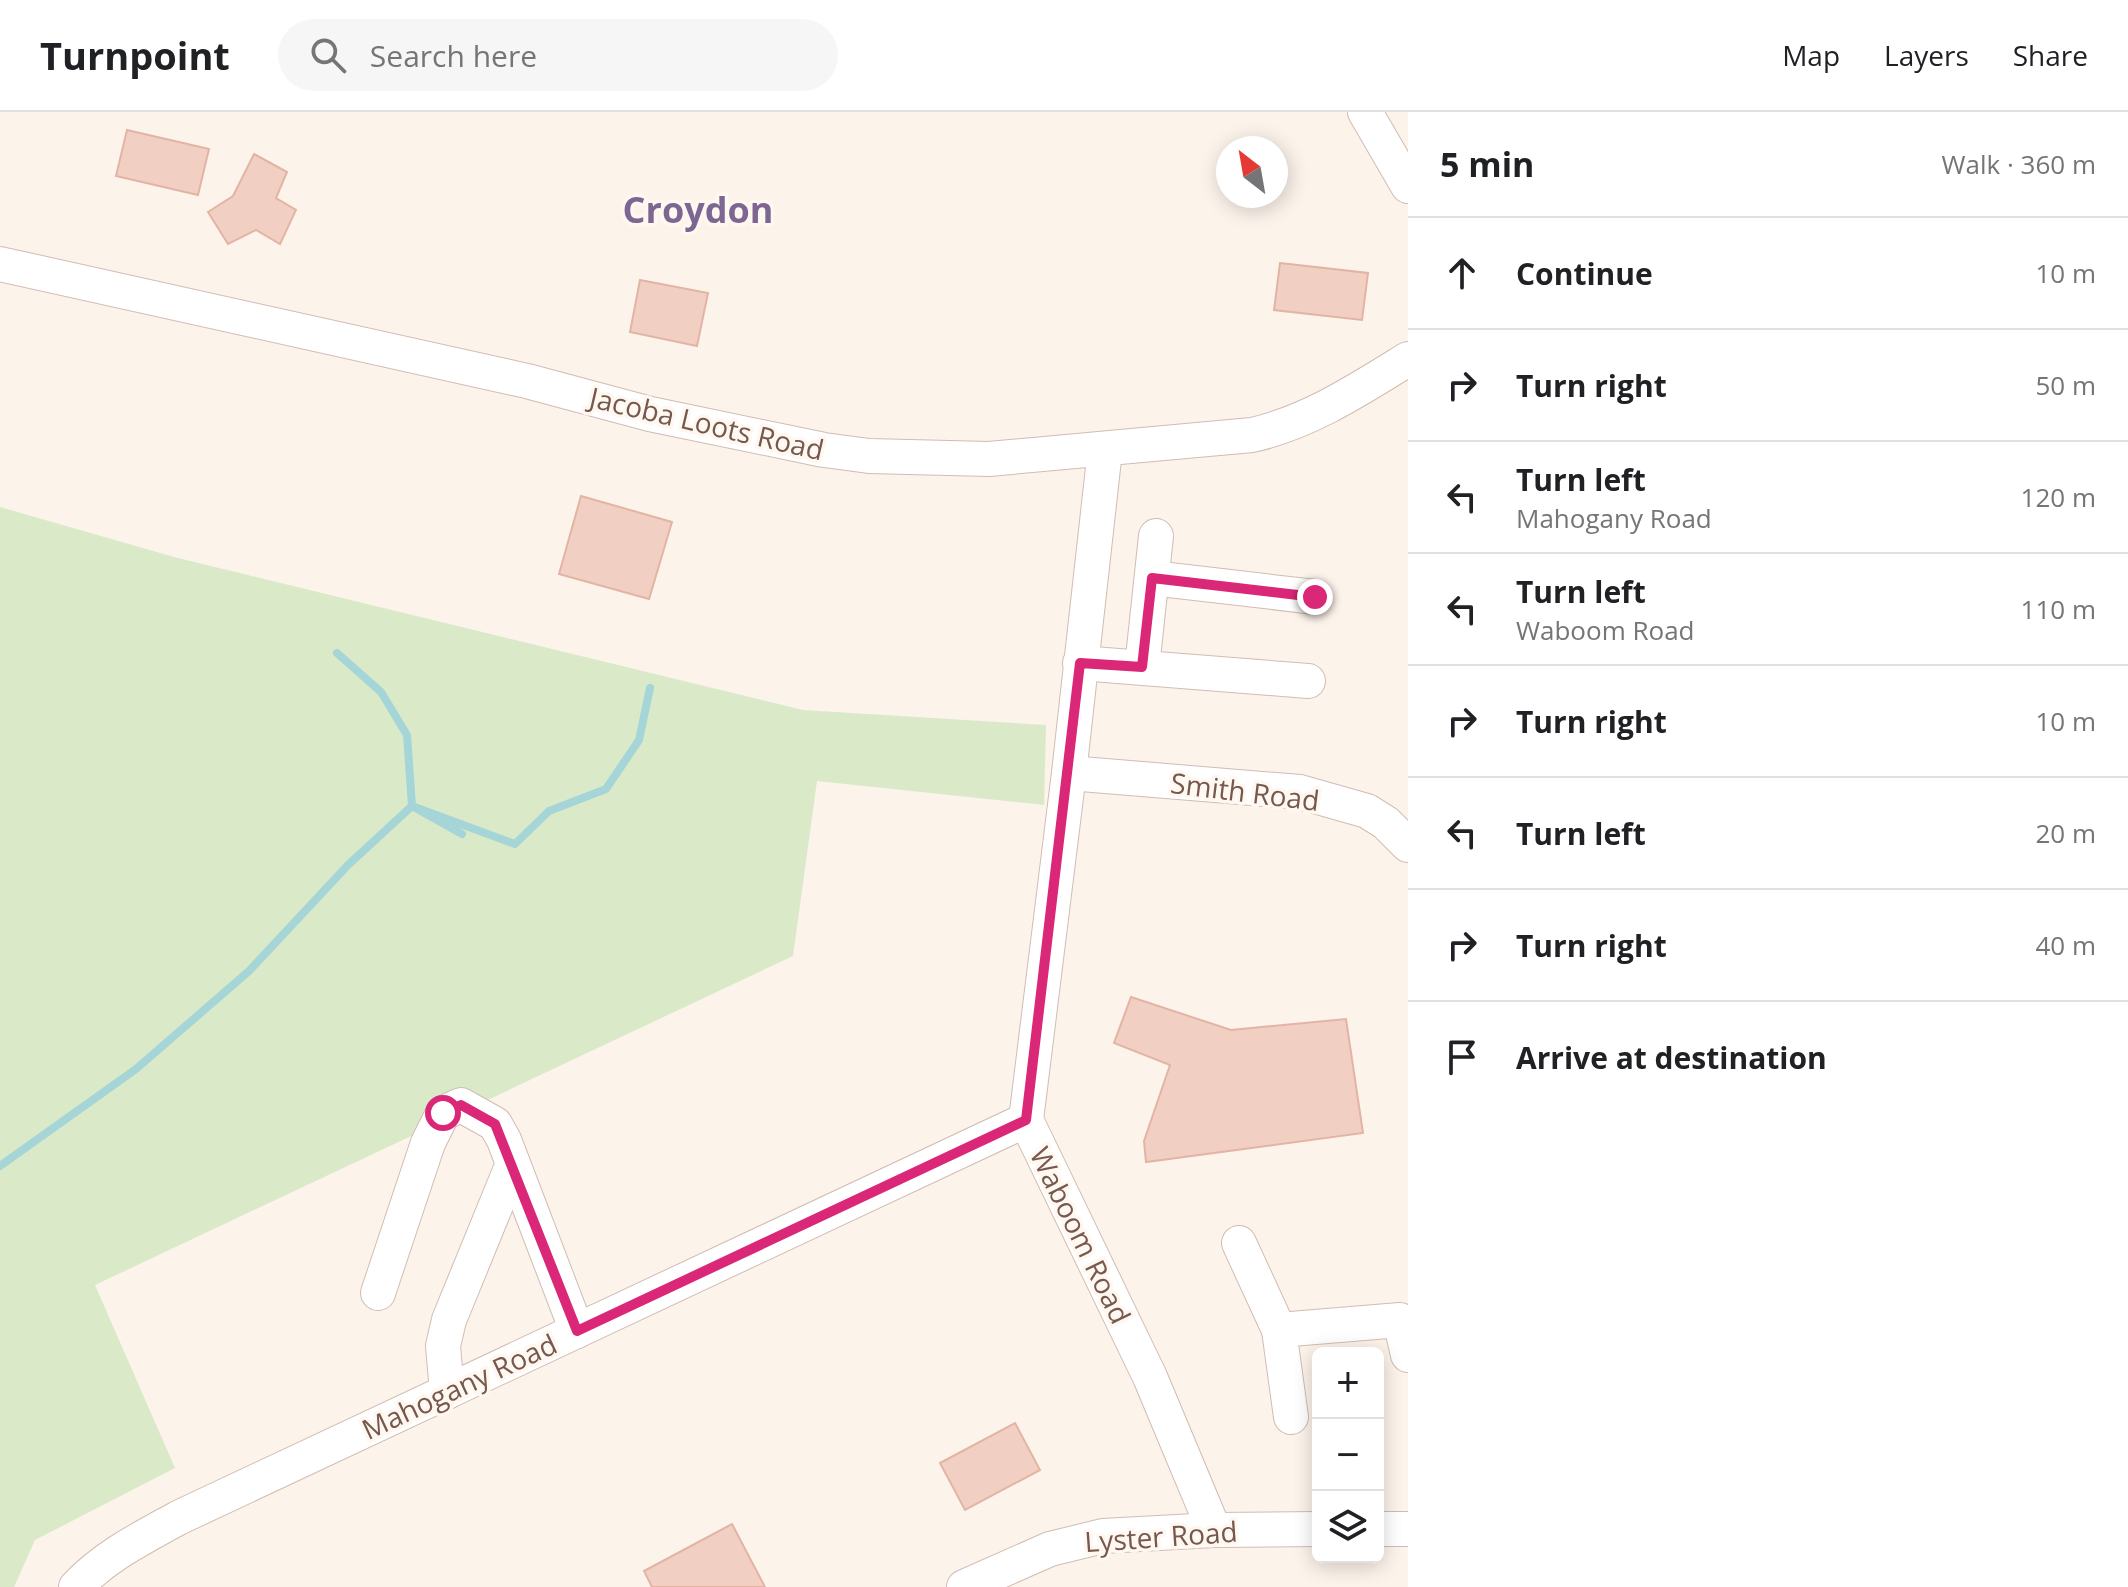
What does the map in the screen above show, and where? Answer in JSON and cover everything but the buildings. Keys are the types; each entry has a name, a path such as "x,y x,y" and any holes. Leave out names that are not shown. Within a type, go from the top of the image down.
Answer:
{"street":[{"path":"1365,112 1408,186"},
{"name":"Jacoba Loots Road","path":"0,264 527,381 650,414 824,450 892,457 989,459 1252,435 1281,429 1308,417 1408,359"},
{"name":"Waboom Road","path":"1105,450 1026,1120 1150,1377 1214,1530"},
{"path":"1142,667 1156,536"},
{"path":"1152,578 1315,597"},
{"path":"1080,663 1308,681"},
{"name":"Smith Road","path":"1069,773 1300,792 1367,811 1386,823 1408,845"},
{"path":"378,1293 428,1143 443,1113 461,1105 495,1124 577,1331"},
{"name":"Mahogany Road","path":"76,1587 89,1573 121,1550 178,1518 1026,1120"},
{"path":"447,1392 443,1346 449,1320 512,1166"},
{"path":"1239,1243 1279,1330 1291,1417"},
{"path":"1279,1330 1400,1320 1408,1355"},
{"name":"Lyster Road","path":"964,1587 1015,1563 1072,1543 1103,1536 1312,1529"},
{"path":"1384,1529 1408,1529"}],"green space":[{"path":"0,507 174,557 803,710 1046,725 1044,805 817,781 793,956 95,1285 175,1468 35,1540 14,1587 0,1587"}],"waterway":[{"path":"0,1166 136,1069 249,971 348,865 412,806 407,735 381,692 337,653"},
{"path":"462,834 412,806 515,844 549,811 606,789 639,740 650,688"}],"district":[{"name":"Croydon","path":"698,209"}],"route":[{"path":"443,1113 461,1105 495,1124 504,1140 577,1331 1026,1120 1080,663 1142,667 1152,578 1315,597"}]}
